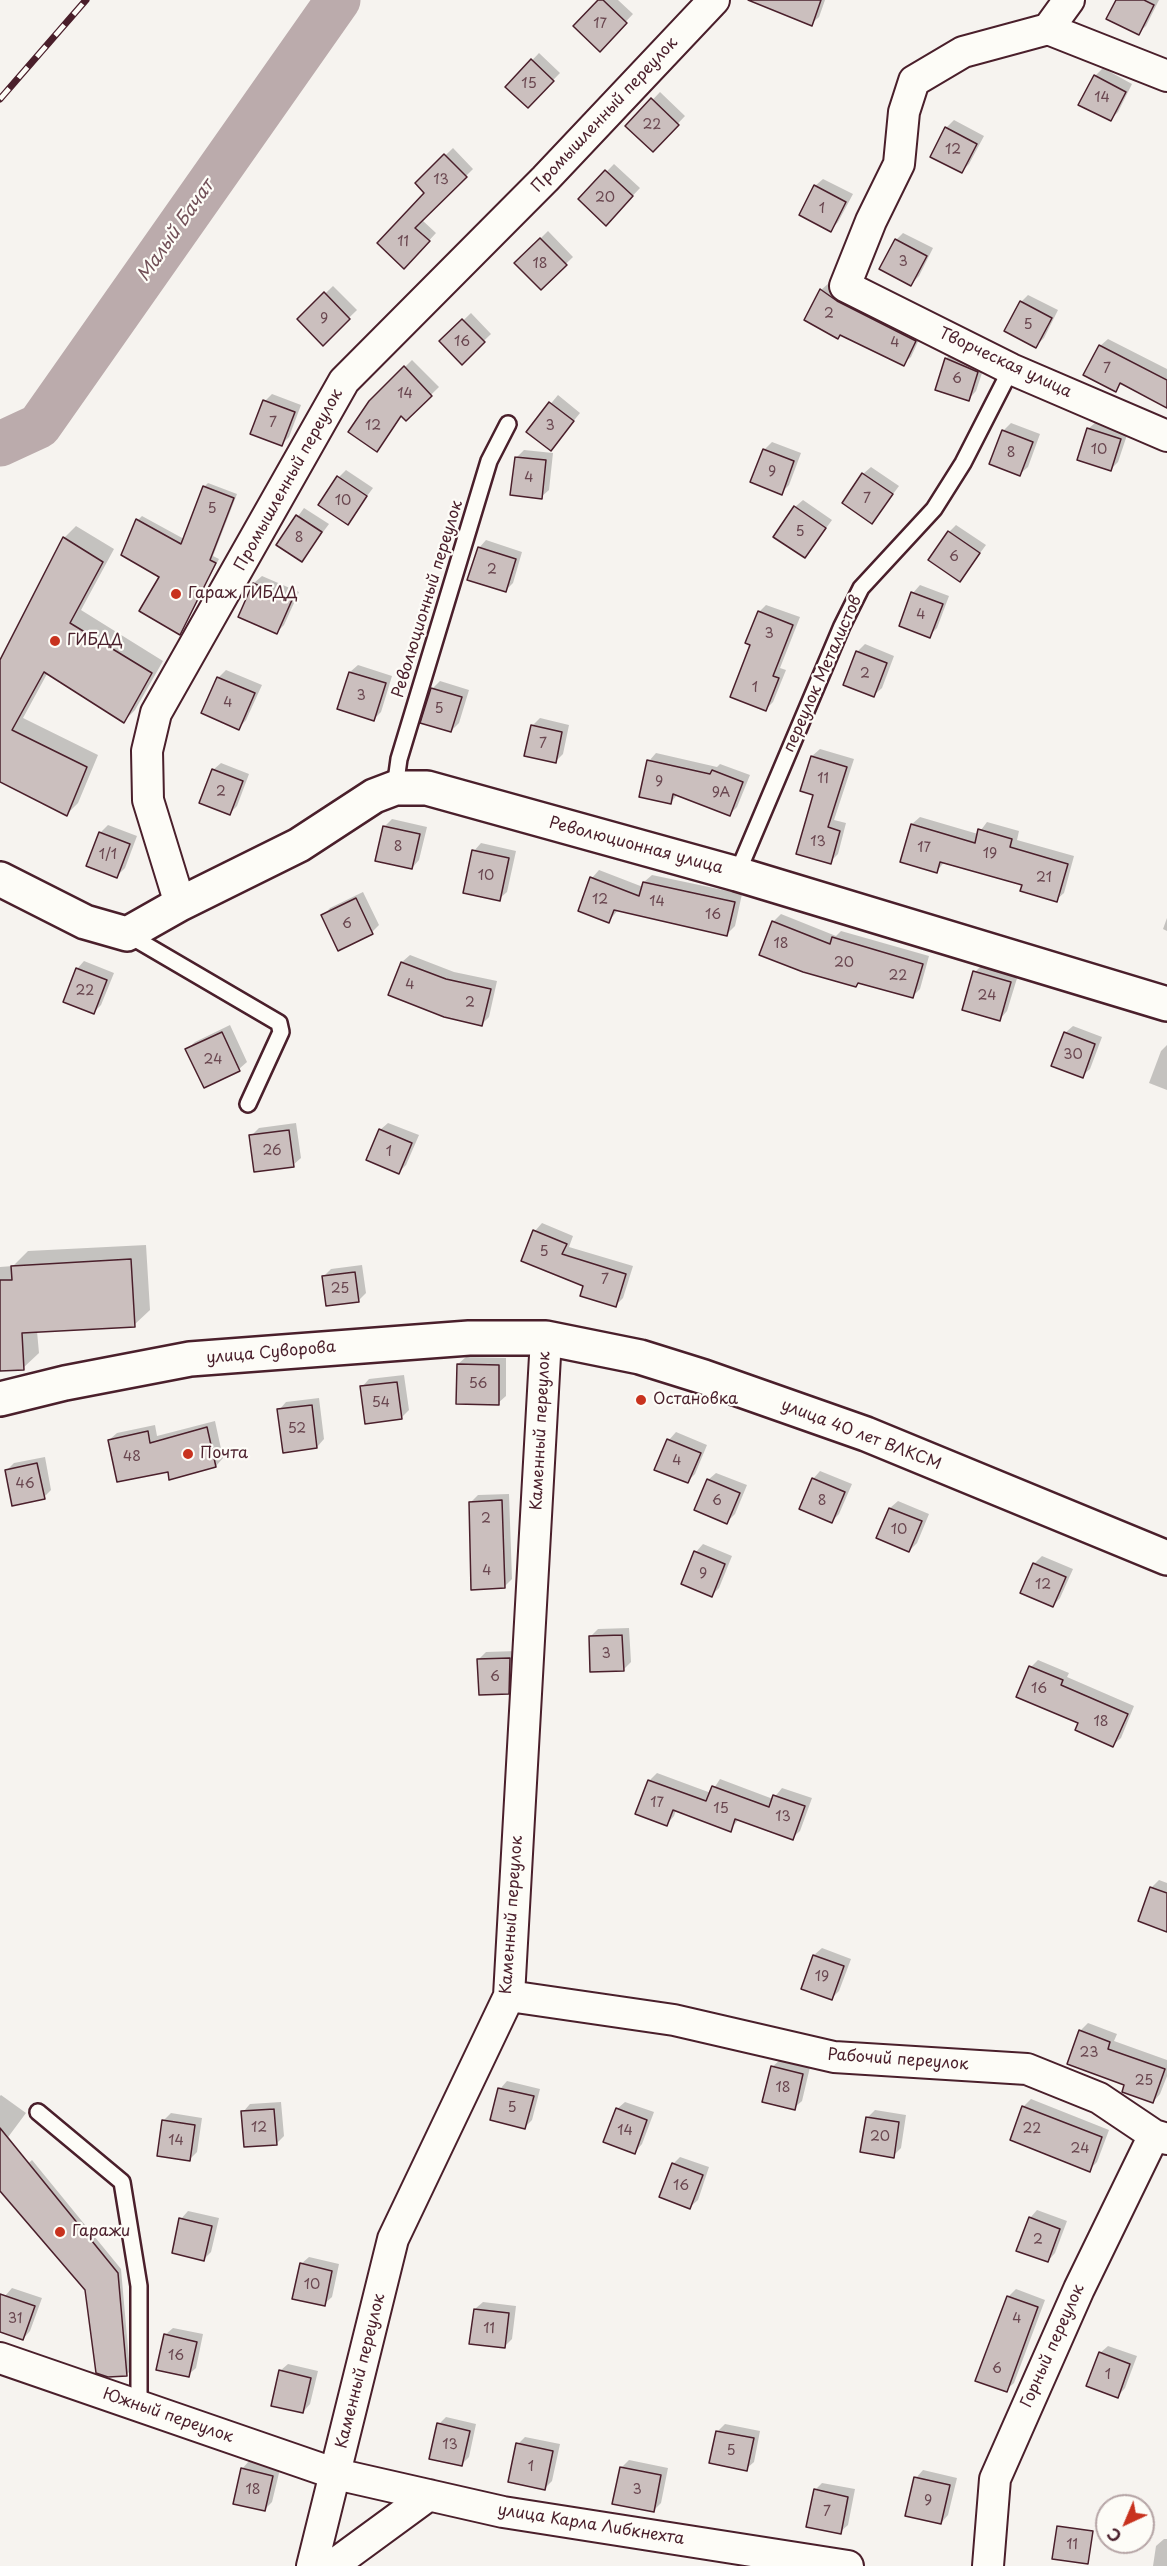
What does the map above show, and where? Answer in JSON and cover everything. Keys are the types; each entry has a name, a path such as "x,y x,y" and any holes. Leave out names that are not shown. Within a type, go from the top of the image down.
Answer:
{"street":[{"name":"Промышленный переулок","path":"180,904 148,800 147,751 156,713 344,381 545,179 714,0"},
{"path":"1069,0 1048,28 1167,76"},
{"name":"Творческая улица","path":"1048,28 963,52 914,81 904,112 899,164 845,286 1011,369 1167,436"},
{"name":"Революционная улица","path":"127,934 180,904 299,844 374,796 395,788 427,788 737,874 1167,1004"},
{"path":"0,879 85,922 127,934"},
{"name":"улица Суворова","path":"0,1399 65,1383 190,1359 469,1338 546,1338"},
{"name":"улица 40 лет ВЛКСМ","path":"546,1338 640,1358 704,1377 866,1434 1167,1558"},
{"name":"Каменный переулок","path":"312,2566 393,2239 509,1996 546,1338"},
{"name":"Рабочий переулок","path":"509,1996 674,2020 834,2058 1027,2069 1099,2098 1160,2137"},
{"name":"Горный переулок","path":"987,2566 994,2479 1079,2289 1160,2137"},
{"name":"Южный переулок","path":"0,2358 336,2474"},
{"name":"улица Карла Либкнехта","path":"336,2474 503,2512 848,2566"},
{"path":"332,2566 429,2495"}],"lane":[{"name":"переулок Металистов","path":"737,874 842,626 861,588 934,509 963,464 1011,369"},
{"name":"Революционный переулок","path":"395,788 399,759 489,461 508,424"},
{"path":"127,934 279,1023 281,1032 248,1104"},
{"path":"38,2112 122,2182 139,2286 139,2406"}],"building":[{"path":"598,0 603,0 627,23 600,52 573,26"},
{"path":"748,0 821,0 812,26"},
{"path":"1116,0 1144,0 1154,5 1139,35 1106,19"},
{"path":"531,59 554,81 528,108 505,87"},
{"path":"1094,75 1126,92 1111,121 1078,105"},
{"path":"651,98 679,125 653,152 625,126"},
{"path":"945,127 977,144 962,173 930,157"},
{"path":"444,154 467,177 415,228 430,241 404,269 377,243 424,193 415,183"},
{"path":"605,170 633,196 606,226 578,199"},
{"path":"814,185 846,202 831,232 799,215"},
{"path":"540,238 567,265 541,290 514,263"},
{"path":"895,239 927,256 911,286 879,269"},
{"path":"820,289 837,301 916,341 904,366 840,335 838,339 804,320"},
{"path":"324,292 350,319 323,346 297,319"},
{"path":"1020,301 1052,318 1036,348 1004,331"},
{"path":"462,319 485,342 462,365 439,341"},
{"path":"1099,345 1167,380 1167,408 1120,383 1116,392 1083,375"},
{"path":"945,358 978,372 969,401 935,390"},
{"path":"404,366 432,396 406,421 401,416 377,452 348,432 369,401"},
{"path":"263,400 295,412 282,446 250,434"},
{"path":"549,402 574,421 551,451 526,432"},
{"path":"1087,428 1121,439 1111,471 1077,460"},
{"path":"1002,430 1033,442 1020,476 989,464"},
{"path":"763,449 794,461 782,495 750,482"},
{"path":"515,457 546,460 542,499 510,495"},
{"path":"862,473 893,494 872,524 842,503"},
{"path":"337,476 367,496 348,525 318,505"},
{"name":"Гараж ГИБДД","path":"203,486 234,498 210,560 216,563 180,635 139,611 159,577 121,555 136,519 181,544"},
{"path":"794,506 826,528 805,558 773,537"},
{"path":"296,515 322,532 302,562 276,545"},
{"path":"948,531 980,553 960,582 928,560"},
{"name":"ГИБДД","path":"63,537 103,562 70,623 152,673 124,723 44,672 12,730 87,767 67,816 0,782 0,660"},
{"path":"478,547 516,559 506,592 467,580"},
{"path":"253,583 292,600 277,634 238,617"},
{"path":"911,592 943,604 930,638 899,626"},
{"path":"758,611 793,625 773,676 779,678 766,711 730,697 750,645 745,643"},
{"path":"856,651 887,663 874,697 843,685"},
{"path":"349,672 386,683 374,721 337,709"},
{"path":"217,677 255,693 239,730 201,713"},
{"path":"431,688 462,697 451,732 420,723"},
{"path":"531,725 562,732 556,763 524,756"},
{"path":"811,756 847,767 828,827 840,831 831,864 796,854 813,795 800,791"},
{"path":"647,760 710,774 712,770 743,782 730,816 673,794 671,804 639,797"},
{"path":"212,769 243,781 230,815 199,803"},
{"path":"911,824 975,843 978,829 1012,839 1010,847 1068,864 1057,902 1020,891 1022,885 940,862 937,873 900,862"},
{"path":"383,826 420,834 412,869 375,861"},
{"path":"99,832 130,844 117,878 86,866"},
{"path":"472,850 509,858 500,901 463,893"},
{"path":"590,877 639,896 643,882 735,902 727,936 614,910 609,923 578,911"},
{"path":"356,898 373,934 338,951 321,915"},
{"path":"772,921 830,944 832,937 923,964 913,998 858,983 856,987 803,972 759,955"},
{"path":"401,962 446,979 491,989 482,1026 444,1017 388,995"},
{"path":"76,968 107,980 94,1014 63,1002"},
{"path":"973,971 1011,982 1000,1021 962,1010"},
{"path":"222,1032 240,1071 204,1088 185,1049"},
{"path":"1064,1032 1095,1044 1083,1078 1051,1066"},
{"path":"379,1129 412,1143 399,1174 366,1160"},
{"path":"289,1130 294,1167 254,1172 249,1135"},
{"path":"533,1230 567,1244 562,1254 626,1274 616,1307 580,1296 583,1286 521,1261"},
{"path":"131,1259 135,1327 22,1333 24,1370 0,1371 0,1280 12,1280 11,1266"},
{"path":"355,1272 359,1302 326,1306 322,1276"},
{"path":"457,1364 499,1365 499,1405 456,1404"},
{"path":"397,1382 402,1419 365,1424 360,1386"},
{"path":"312,1405 317,1448 283,1453 277,1409"},
{"path":"207,1427 216,1467 169,1480 168,1472 117,1482 108,1440 148,1431 150,1443"},
{"path":"667,1439 701,1453 688,1483 654,1470"},
{"path":"37,1463 45,1499 12,1506 5,1470"},
{"path":"812,1478 845,1492 832,1523 799,1509"},
{"path":"707,1479 740,1493 727,1524 694,1510"},
{"path":"502,1500 505,1588 471,1590 469,1502"},
{"path":"889,1508 922,1521 909,1552 876,1538"},
{"path":"694,1551 725,1564 712,1597 681,1584"},
{"path":"1033,1563 1066,1577 1053,1607 1020,1593"},
{"path":"622,1635 624,1671 590,1672 589,1636"},
{"path":"510,1658 509,1694 479,1695 477,1659"},
{"path":"1029,1666 1063,1680 1061,1685 1128,1714 1113,1747 1075,1730 1078,1723 1016,1697"},
{"path":"648,1780 706,1801 712,1786 769,1807 773,1795 805,1806 793,1840 735,1819 731,1832 673,1810 667,1826 635,1814"},
{"path":"1150,1887 1167,1893 1167,1932 1138,1921"},
{"path":"813,1955 844,1966 832,2000 801,1989"},
{"path":"1079,2030 1110,2042 1108,2049 1165,2069 1153,2103 1122,2092 1124,2085 1067,2064"},
{"path":"771,2066 803,2074 795,2110 762,2102"},
{"path":"498,2088 534,2096 525,2129 490,2120"},
{"path":"1022,2106 1102,2137 1090,2172 1010,2140"},
{"path":"616,2108 647,2120 635,2154 603,2142"},
{"path":"274,2109 277,2145 244,2147 241,2111"},
{"path":"866,2117 899,2122 894,2158 860,2152"},
{"path":"162,2120 195,2125 190,2161 157,2156"},
{"name":"Гаражи","path":"0,2128 118,2273 127,2376 108,2377 96,2373 85,2290 0,2191"},
{"path":"672,2163 703,2175 690,2209 659,2197"},
{"path":"1029,2217 1060,2229 1048,2262 1016,2251"},
{"path":"179,2218 212,2226 204,2261 172,2253"},
{"path":"300,2263 332,2271 325,2306 292,2299"},
{"path":"0,2294 35,2306 23,2340 0,2332"},
{"path":"1007,2296 1038,2307 1007,2392 975,2381"},
{"path":"474,2309 509,2313 505,2348 469,2344"},
{"path":"164,2334 197,2342 189,2377 156,2370"},
{"path":"1099,2352 1130,2364 1118,2398 1086,2386"},
{"path":"279,2370 311,2378 303,2413 271,2406"},
{"path":"437,2423 470,2431 462,2466 429,2459"},
{"path":"716,2431 754,2438 747,2471 709,2463"},
{"path":"516,2443 553,2451 545,2490 508,2482"},
{"path":"620,2467 661,2475 654,2512 612,2504"},
{"path":"241,2468 273,2476 265,2511 233,2504"},
{"path":"914,2477 950,2485 941,2524 905,2516"},
{"path":"814,2489 848,2497 841,2534 806,2527"},
{"path":"1057,2526 1093,2531 1088,2564 1052,2559"}],"waterway":[{"name":"Малый Бачат","path":"0,444 39,426 338,0"}],"railway":[{"path":"0,99 86,0"}],"place":[{"name":"Гараж ГИБДД","path":"176,594"},
{"name":"ГИБДД","path":"55,641"},
{"name":"Остановка","path":"641,1400"},
{"name":"Почта","path":"188,1454"},
{"name":"Гаражи","path":"60,2232"}]}
